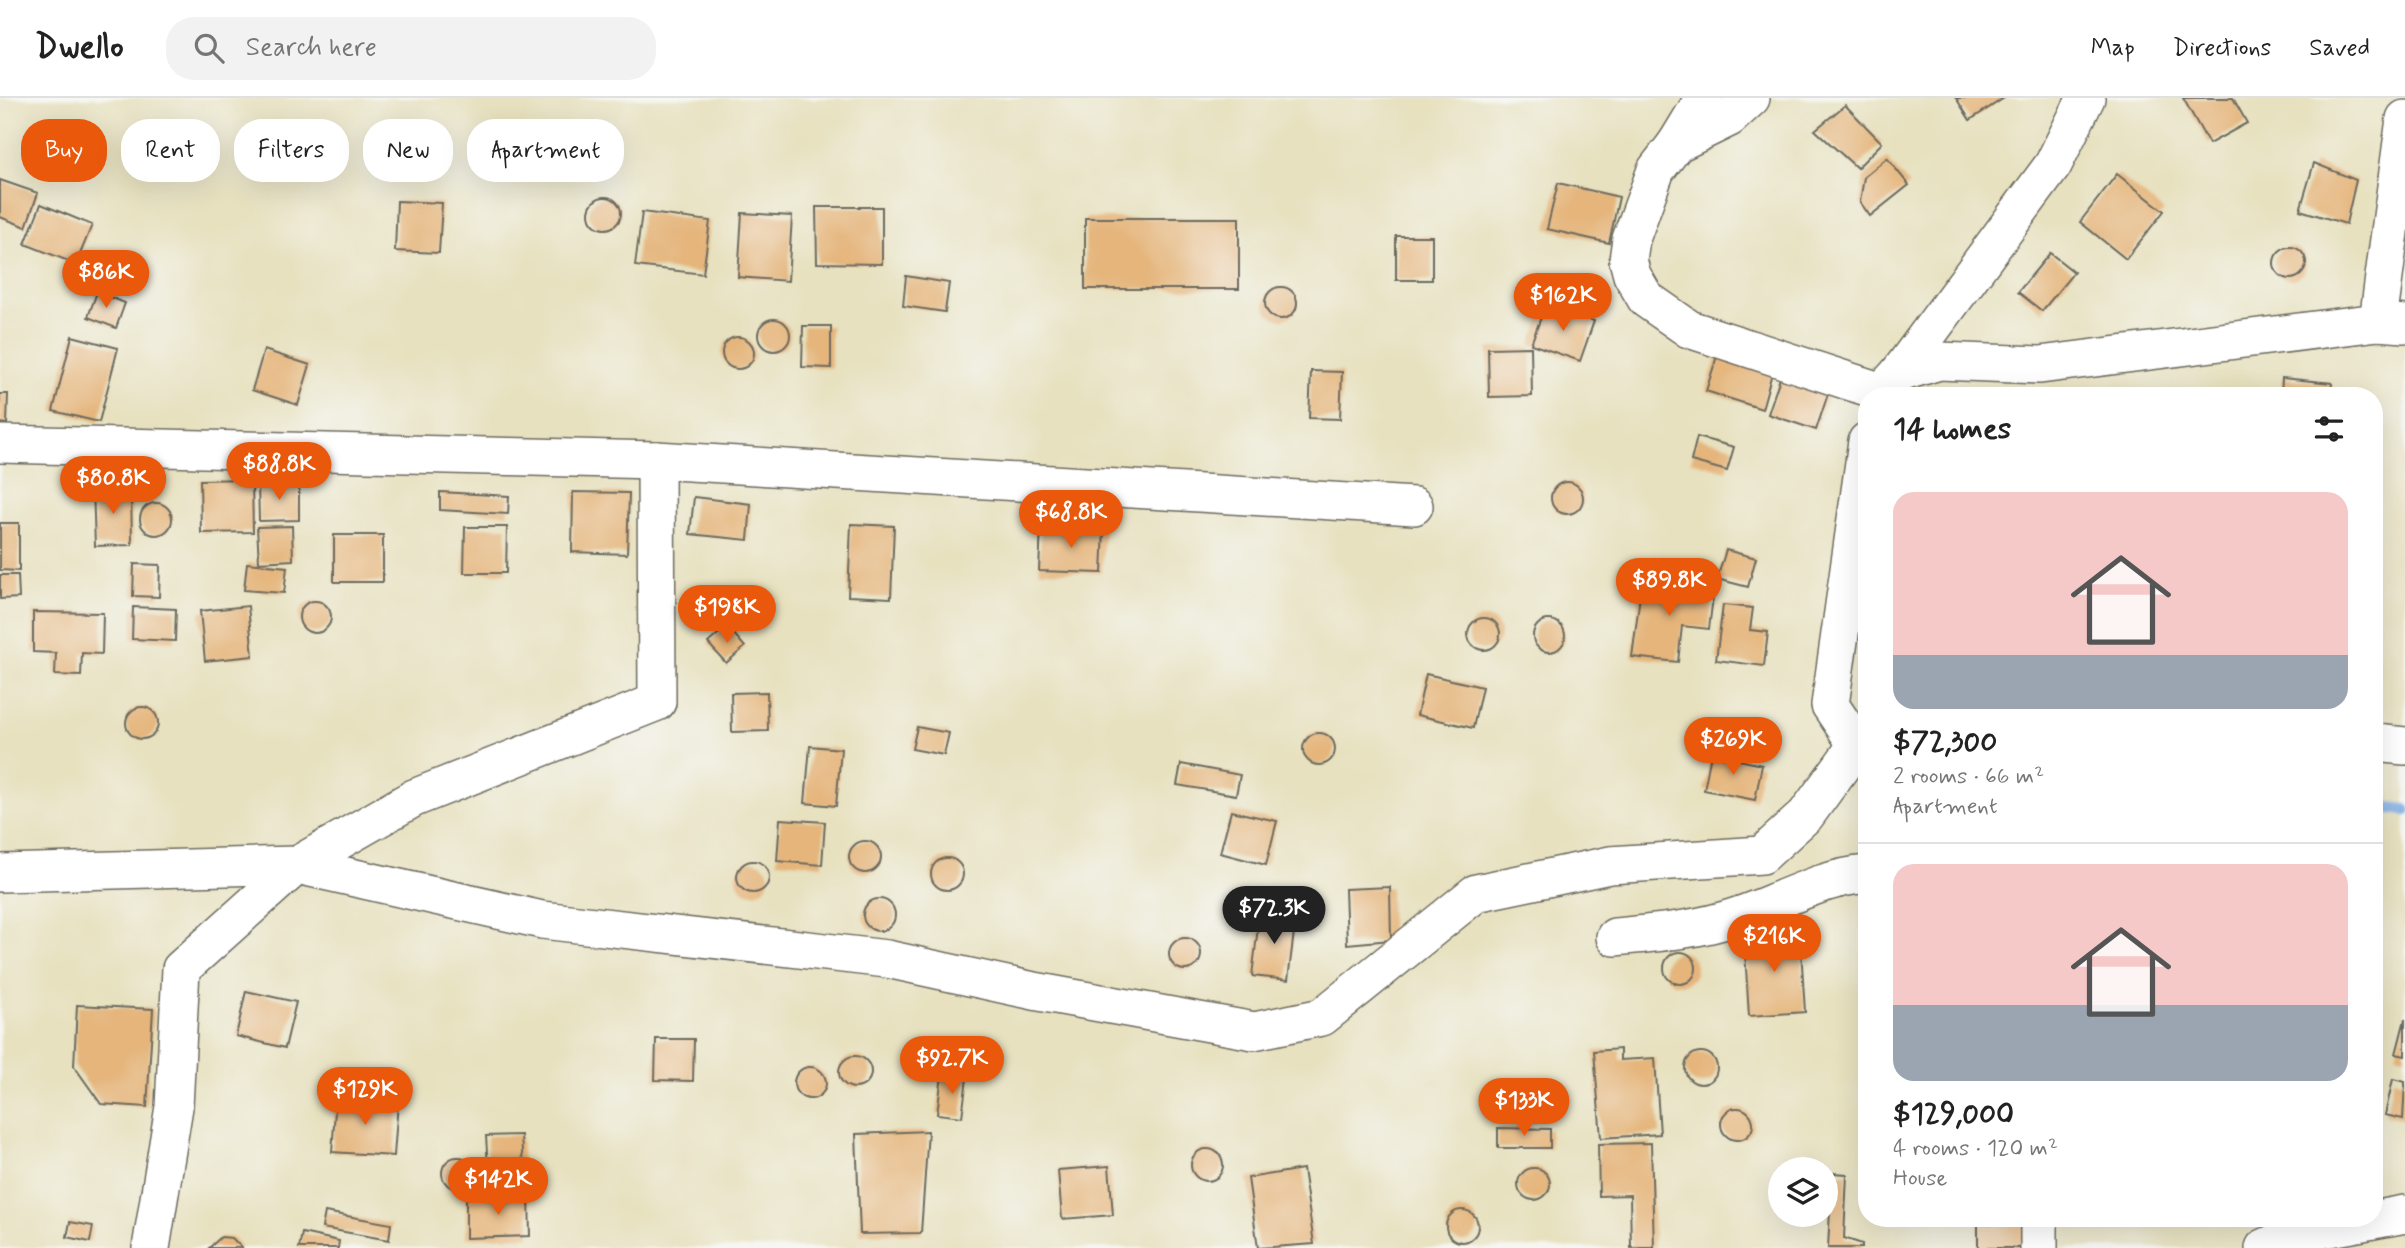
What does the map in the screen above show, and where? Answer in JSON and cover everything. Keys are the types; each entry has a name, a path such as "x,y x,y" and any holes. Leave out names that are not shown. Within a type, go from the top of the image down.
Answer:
{"street":[{"path":"1704,98 1676,144 1656,170 1631,239 1628,260 1632,275 1646,299 1689,329 1885,386 1939,361 2040,365 2391,323 2405,119"},
{"path":"1676,144 1729,118 1751,98"},
{"path":"1885,386 2053,164 2085,98"},
{"path":"0,444 656,460 1414,506"},
{"path":"151,1248 174,1107 181,970 297,865 414,798 657,702 656,460"},
{"path":"1858,505 1830,705 1858,743"},
{"path":"2383,744 2405,746"},
{"path":"0,873 297,865 542,920 887,959 1034,991 1254,1031 1322,1017 1476,893 1609,865 1762,855 1806,815 1858,753"},
{"path":"1615,937 1685,931 1739,916 1802,889 1858,875"},
{"path":"2383,1218 2405,1214"},
{"path":"2039,1227 2039,1248"},
{"path":"2263,1248 2293,1235 2336,1227"}],"building":[{"path":"1956,98 2004,98 1970,120"},
{"path":"2183,98 2233,98 2247,123 2209,144"},
{"path":"1845,105 1882,143 1857,168 1815,130"},
{"path":"1887,158 1909,185 1870,216 1860,202 1864,177"},
{"path":"2314,163 2356,180 2346,224 2300,210"},
{"path":"2117,174 2164,211 2126,259 2080,222"},
{"path":"0,180 38,193 26,227 0,217"},
{"path":"1558,183 1619,197 1609,243 1547,229"},
{"path":"605,197 616,202 621,213 616,224 605,229 594,224 589,213 594,202"},
{"path":"397,201 442,203 439,253 395,251"},
{"path":"41,204 92,225 76,264 25,244"},
{"path":"816,207 882,207 882,264 817,263"},
{"path":"642,212 710,221 703,274 635,266"},
{"path":"742,213 792,216 788,281 738,277"},
{"path":"1085,218 1239,218 1239,289 1085,289"},
{"path":"1396,236 1432,236 1432,280 1396,280"},
{"path":"2290,247 2301,252 2306,263 2301,274 2290,279 2279,274 2274,263 2279,252"},
{"path":"2050,253 2074,272 2042,311 2018,292"},
{"path":"906,276 949,283 945,312 903,306"},
{"path":"1281,287 1292,292 1297,303 1292,314 1281,319 1270,314 1265,303 1270,292"},
{"path":"97,292 125,303 116,328 88,317"},
{"path":"1546,304 1594,321 1580,361 1531,344"},
{"path":"774,319 785,324 790,335 785,346 774,351 763,346 758,335 763,324"},
{"path":"803,326 831,326 831,368 802,367"},
{"path":"72,336 118,348 99,422 53,411"},
{"path":"738,337 749,342 754,353 749,364 738,369 727,364 722,353 727,342"},
{"path":"1531,347 1532,396 1489,397 1488,348"},
{"path":"264,350 310,365 298,405 252,390"},
{"path":"1717,356 1772,373 1762,409 1706,391"},
{"path":"1311,371 1342,372 1340,419 1309,418"},
{"path":"1781,375 1829,391 1816,430 1768,414"},
{"path":"2282,378 2332,383 2332,387 2282,387"},
{"path":"0,394 8,394 7,424 0,423"},
{"path":"1697,437 1734,447 1727,471 1691,461"},
{"path":"252,479 253,532 201,533 200,480"},
{"path":"1567,482 1578,487 1583,498 1578,509 1567,514 1556,509 1551,498 1556,487"},
{"path":"258,483 299,483 299,520 259,521"},
{"path":"131,486 132,545 95,546 93,487"},
{"path":"440,492 509,496 508,514 440,510"},
{"path":"573,492 629,493 627,554 572,552"},
{"path":"694,497 751,504 748,540 690,534"},
{"path":"156,503 167,508 172,519 167,530 156,535 145,530 140,519 145,508"},
{"path":"0,523 19,523 19,571 0,570"},
{"path":"851,524 894,526 891,598 848,596"},
{"path":"292,526 293,560 259,562 257,527"},
{"path":"1041,526 1104,529 1102,573 1039,571"},
{"path":"465,527 507,527 506,573 464,573"},
{"path":"334,535 383,535 383,582 334,582"},
{"path":"1726,550 1756,558 1748,587 1717,579"},
{"path":"247,563 287,567 284,593 244,590"},
{"path":"134,564 160,565 159,597 133,596"},
{"path":"0,575 18,575 19,598 0,599"},
{"path":"1642,580 1714,589 1709,629 1682,626 1678,662 1632,657"},
{"path":"315,601 326,606 331,617 326,628 315,633 304,628 299,617 304,606"},
{"path":"1723,605 1753,608 1750,630 1768,632 1764,666 1716,660"},
{"path":"248,606 253,656 205,661 200,611"},
{"path":"133,607 176,609 175,641 132,639"},
{"path":"33,612 103,613 102,654 82,653 81,676 55,675 56,653 33,652"},
{"path":"1484,618 1495,623 1500,634 1495,645 1484,650 1473,645 1468,634 1473,623"},
{"path":"1549,620 1560,625 1565,636 1560,647 1549,652 1538,647 1533,636 1538,625"},
{"path":"727,626 745,647 726,663 708,643"},
{"path":"1426,674 1482,687 1473,728 1417,715"},
{"path":"767,692 768,731 732,732 731,693"},
{"path":"142,707 153,712 158,723 153,734 142,739 131,734 126,723 131,712"},
{"path":"917,727 949,733 944,755 912,749"},
{"path":"1319,733 1330,738 1335,749 1330,760 1319,765 1308,760 1303,749 1308,738"},
{"path":"810,746 841,749 836,806 805,803"},
{"path":"1711,754 1762,765 1755,800 1704,790"},
{"path":"1181,764 1240,775 1236,795 1177,785"},
{"path":"1231,811 1277,821 1266,865 1220,853"},
{"path":"780,819 825,822 822,865 777,861"},
{"path":"865,841 876,846 881,857 876,868 865,873 854,868 849,857 854,846"},
{"path":"947,858 958,863 963,874 958,885 947,890 936,885 931,874 936,863"},
{"path":"753,861 764,866 769,877 764,888 753,893 742,888 737,877 742,866"},
{"path":"1390,887 1391,940 1347,944 1345,889"},
{"path":"879,899 890,904 895,915 890,926 879,931 868,926 863,915 868,904"},
{"path":"1260,911 1296,916 1288,980 1252,976"},
{"path":"1800,932 1805,1012 1749,1016 1744,936"},
{"path":"1185,938 1196,943 1201,954 1196,965 1185,970 1174,965 1169,954 1174,943"},
{"path":"1680,952 1691,957 1696,968 1691,979 1680,984 1669,979 1664,968 1669,957"},
{"path":"246,991 296,1002 285,1048 236,1036"},
{"path":"77,1005 153,1009 147,1107 101,1104 74,1066"},
{"path":"2405,1019 2405,1056 2396,1054"},
{"path":"656,1039 694,1039 693,1081 655,1080"},
{"path":"1620,1049 1620,1060 1655,1058 1660,1134 1601,1138 1594,1051"},
{"path":"1701,1052 1712,1057 1717,1068 1712,1079 1701,1084 1690,1079 1685,1068 1690,1057"},
{"path":"855,1056 866,1061 871,1072 866,1083 855,1088 844,1083 839,1072 844,1061"},
{"path":"810,1067 821,1072 826,1083 821,1094 810,1099 799,1094 794,1083 799,1072"},
{"path":"942,1075 967,1078 962,1117 937,1114"},
{"path":"2393,1079 2405,1082 2403,1119 2385,1115"},
{"path":"336,1097 398,1102 394,1156 332,1152"},
{"path":"1737,1108 1748,1113 1753,1124 1748,1135 1737,1140 1726,1135 1721,1124 1726,1113"},
{"path":"1498,1128 1550,1129 1550,1148 1498,1148"},
{"path":"928,1131 921,1233 860,1234 856,1134"},
{"path":"521,1135 524,1182 489,1184 486,1136"},
{"path":"1651,1143 1654,1248 1631,1248 1630,1195 1599,1196 1598,1144"},
{"path":"1207,1149 1218,1154 1223,1165 1218,1176 1207,1181 1196,1176 1191,1165 1196,1154"},
{"path":"458,1157 469,1162 474,1173 469,1184 458,1189 447,1184 442,1173 447,1162"},
{"path":"1109,1166 1113,1215 1062,1219 1058,1170"},
{"path":"1534,1168 1545,1173 1550,1184 1545,1195 1534,1200 1523,1195 1518,1184 1523,1173"},
{"path":"1303,1169 1314,1244 1258,1248 1248,1178"},
{"path":"1838,1173 1847,1174 1844,1238 1862,1244 1862,1248 1828,1248 1829,1227 1838,1227"},
{"path":"529,1196 530,1236 466,1238 466,1198"},
{"path":"1462,1210 1473,1215 1478,1226 1473,1237 1462,1242 1451,1237 1446,1226 1451,1215"},
{"path":"325,1212 391,1224 389,1240 322,1228"},
{"path":"70,1222 93,1226 90,1242 67,1237"},
{"path":"1978,1227 2032,1227 2032,1248 1978,1248"},
{"path":"302,1233 339,1241 338,1248 299,1248"},
{"path":"221,1237 232,1238 242,1248 209,1248"}],"waterway":[{"path":"2383,807 2405,810"}]}
